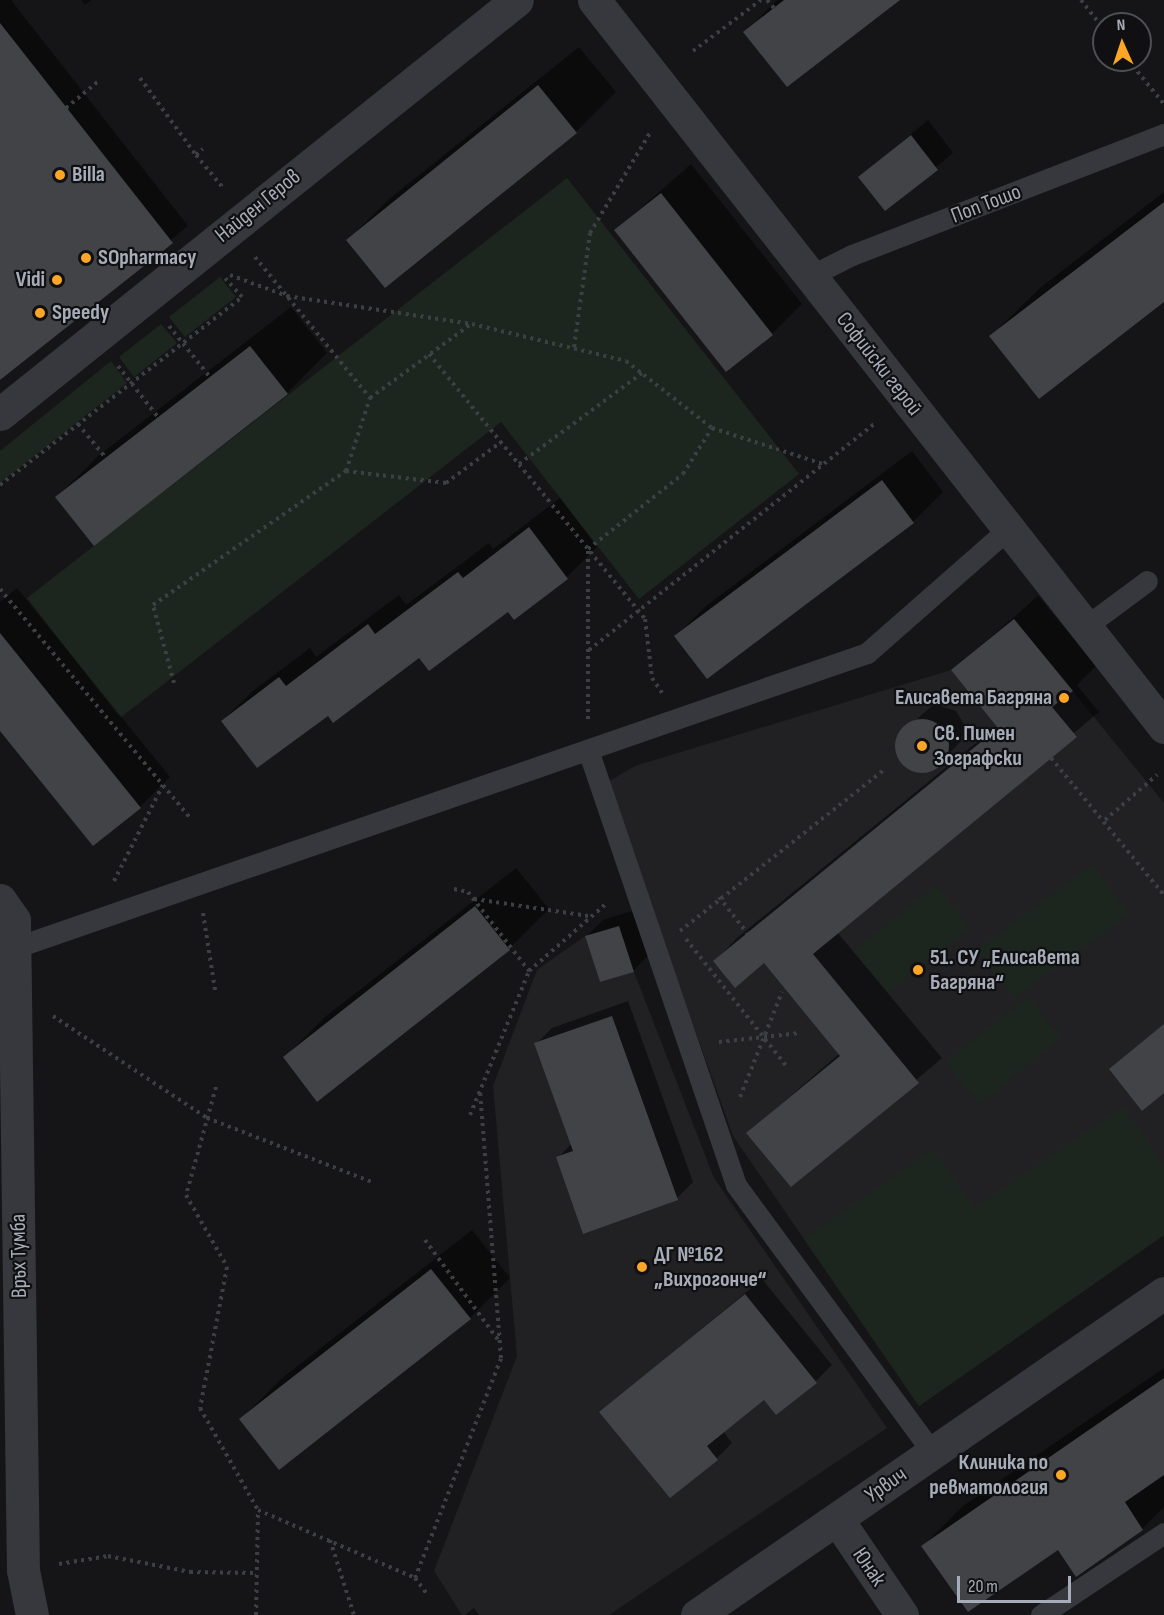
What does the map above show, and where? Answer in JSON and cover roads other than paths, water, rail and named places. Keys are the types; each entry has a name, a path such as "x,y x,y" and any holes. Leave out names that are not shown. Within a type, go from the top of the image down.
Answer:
{"street":[{"name":"Найден Геров","path":"0,414 232,213 517,0"},
{"name":"Софийски герой","path":"594,0 1164,727"},
{"name":"Връх Тумба","path":"0,900 14,920 23,1570 32,1615"},
{"name":"Урвич","path":"697,1615 1162,1298"},
{"name":"Юнак","path":"837,1519 902,1615"}],"lane":[{"name":"Поп Тошо","path":"810,276 852,255 1164,134"},
{"path":"14,948 867,653 1008,529"},
{"path":"1085,627 1147,581"},
{"path":"588,750 736,1185 933,1453"},
{"path":"1041,1615 1164,1533"}],"place":[{"name":"Billa","path":"60,175"},
{"name":"SOpharmacy","path":"86,258"},
{"name":"Vidi","path":"57,280"},
{"name":"Speedy","path":"40,313"},
{"name":"Елисавета Багряна","path":"1064,698"},
{"name":"Св. Пимен Зографски","path":"922,746"},
{"name":"51. СУ „Елисавета Багряна“","path":"918,970"},
{"name":"ДГ №162 „Вихрогонче“","path":"642,1267"},
{"name":"Клиника по ревматология","path":"1061,1475"}]}
